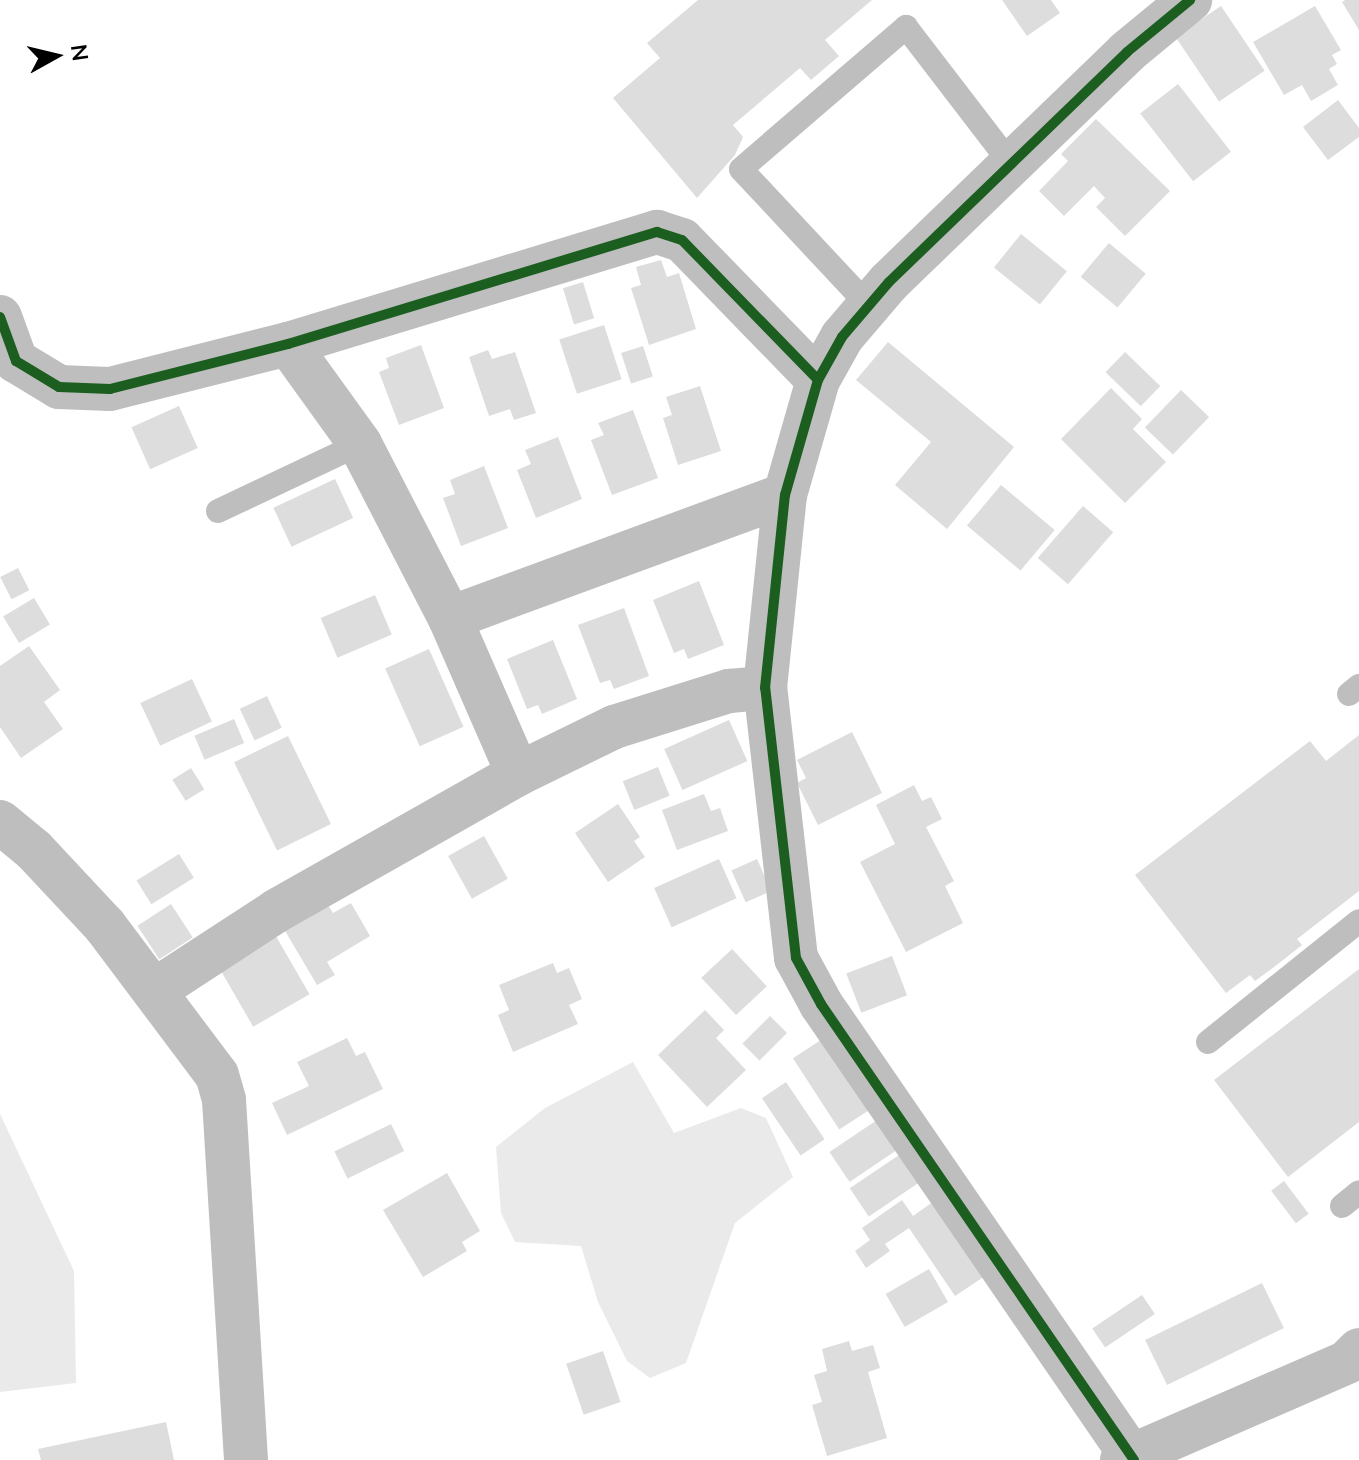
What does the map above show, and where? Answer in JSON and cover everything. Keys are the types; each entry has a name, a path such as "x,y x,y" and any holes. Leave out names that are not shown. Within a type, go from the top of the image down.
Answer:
{"street":[{"path":"1190,0 1127,52 869,306 842,337 818,380 785,495 765,688 796,958 821,1004 1129,1459 1347,1362 1359,1350"},
{"path":"0,317 16,361 59,387 110,389 288,344 657,232 682,240 818,380"},
{"path":"288,344 360,444 450,618 518,774"},
{"path":"450,618 785,495"},
{"path":"155,990 276,911 518,774 614,727 729,691 765,688"},
{"path":"0,822 34,850 105,926 217,1075 224,1100 246,1460"}],"lane":[{"path":"869,306 741,169 906,27 1011,164"},
{"path":"218,511 360,444"},
{"path":"1208,1042 1359,921"}],"shaded area":[{"path":"633,1062 674,1133 741,1108 766,1118 793,1177 735,1223 686,1363 650,1378 627,1361 598,1302 581,1246 515,1242 501,1213 496,1147 545,1108"},
{"path":"0,1114 74,1271 76,1383 0,1392"}],"building":[{"path":"698,0 872,0 825,40 839,56 811,80 800,68 733,125 743,137 735,155 697,198 613,98 660,58 647,43"},
{"path":"1002,0 1051,0 1060,13 1027,36"},
{"path":"1359,0 1359,30 1342,2"},
{"path":"1221,6 1265,71 1219,101 1175,37"},
{"path":"1315,6 1341,50 1332,55 1337,64 1329,69 1338,85 1311,101 1302,85 1284,95 1253,42"},
{"path":"1178,84 1231,152 1193,181 1140,114"},
{"path":"1338,100 1359,128 1359,137 1328,160 1303,127"},
{"path":"1096,119 1170,191 1125,236 1096,207 1105,198 1094,186 1064,216 1039,191 1068,161 1061,154"},
{"path":"1021,234 1067,271 1040,305 994,267"},
{"path":"1109,243 1146,274 1117,308 1081,277"},
{"path":"661,260 667,277 679,273 696,329 649,345 631,288 641,285 636,267"},
{"path":"583,282 594,318 574,324 563,288"},
{"path":"604,325 622,379 577,394 559,340"},
{"path":"888,342 1014,447 947,529 895,485 931,442 856,380"},
{"path":"421,345 444,408 399,425 379,372 389,368 386,358"},
{"path":"643,346 653,376 631,384 621,353"},
{"path":"488,350 492,359 515,352 536,413 514,420 510,409 489,416 469,357"},
{"path":"1125,352 1160,386 1141,406 1106,372"},
{"path":"700,386 721,451 678,465 663,418 672,415 666,397"},
{"path":"1111,388 1142,419 1133,429 1166,462 1125,503 1061,439"},
{"path":"1181,390 1209,417 1173,454 1145,427"},
{"path":"179,406 198,448 150,469 131,427"},
{"path":"633,410 658,478 612,495 591,440 604,435 598,423"},
{"path":"558,437 582,499 536,518 517,470 531,464 525,450"},
{"path":"484,466 508,528 461,546 443,498 455,494 450,480"},
{"path":"335,479 353,518 292,547 273,508"},
{"path":"1001,485 1055,530 1021,571 967,526"},
{"path":"1083,506 1113,532 1068,584 1038,558"},
{"path":"18,568 29,590 12,599 0,577"},
{"path":"699,581 724,645 688,659 684,649 674,653 653,600"},
{"path":"375,595 392,635 337,658 321,618"},
{"path":"34,598 50,625 19,643 3,617"},
{"path":"624,608 649,676 614,689 610,680 600,683 578,625"},
{"path":"553,640 577,699 542,714 538,705 527,709 507,659"},
{"path":"29,646 60,690 44,702 63,729 21,758 0,727 0,666"},
{"path":"429,649 464,727 420,746 385,669"},
{"path":"192,679 212,722 160,746 140,703"},
{"path":"267,696 282,728 255,740 240,709"},
{"path":"234,719 244,743 205,760 194,736"},
{"path":"729,720 747,761 682,790 664,749"},
{"path":"852,732 882,793 818,825 797,783 806,778 797,760"},
{"path":"1359,735 1359,891 1297,939 1302,945 1278,964 1255,981 1250,975 1226,993 1135,875 1310,741 1326,761"},
{"path":"288,736 331,824 277,850 234,762"},
{"path":"658,767 670,796 634,810 623,781"},
{"path":"191,768 204,789 186,801 172,780"},
{"path":"914,785 922,801 931,797 942,819 926,827 954,881 945,886 963,923 906,952 860,862 895,844 876,805"},
{"path":"704,794 711,811 720,808 728,831 677,850 662,810"},
{"path":"618,804 640,837 634,841 645,857 608,882 575,833"},
{"path":"484,836 508,879 472,899 448,856"},
{"path":"179,854 194,878 151,904 137,880"},
{"path":"719,859 736,898 672,927 654,888"},
{"path":"757,859 771,891 746,902 731,870"},
{"path":"324,898 333,913 351,903 370,936 327,962 335,975 317,985 281,924"},
{"path":"171,904 193,938 159,959 137,926"},
{"path":"273,931 310,994 253,1027 217,964"},
{"path":"732,949 767,986 736,1015 701,978"},
{"path":"892,956 907,995 861,1013 846,974"},
{"path":"553,963 557,973 569,968 582,999 569,1005 578,1024 513,1052 498,1015 509,1010 499,985"},
{"path":"1359,969 1359,1122 1288,1177 1214,1080"},
{"path":"705,1010 724,1030 716,1038 746,1070 707,1107 658,1055"},
{"path":"770,1016 787,1033 759,1061 742,1044"},
{"path":"347,1038 356,1056 365,1052 383,1089 287,1135 272,1103 309,1086 297,1062"},
{"path":"824,1038 870,1109 839,1129 793,1058"},
{"path":"786,1082 825,1139 801,1155 762,1098"},
{"path":"880,1118 900,1148 850,1182 829,1152"},
{"path":"391,1124 404,1151 348,1179 334,1152"},
{"path":"902,1153 921,1181 869,1216 850,1188"},
{"path":"447,1173 480,1231 462,1242 467,1251 423,1277 383,1210"},
{"path":"1284,1181 1309,1214 1296,1223 1271,1191"},
{"path":"937,1199 988,1274 955,1296 909,1228 885,1244 890,1251 866,1268 855,1251 870,1240 862,1228 902,1200 913,1216"},
{"path":"929,1269 948,1302 905,1327 886,1294"},
{"path":"1262,1283 1284,1328 1167,1385 1145,1340"},
{"path":"1142,1295 1155,1314 1105,1348 1092,1329"},
{"path":"849,1341 852,1351 873,1345 880,1368 868,1372 887,1438 827,1456 812,1405 822,1402 814,1375 827,1371 822,1349"},
{"path":"603,1351 621,1402 584,1415 566,1364"},
{"path":"166,1422 174,1460 41,1460 38,1449"}],"cycle path":[{"path":"1134,1460 821,1004 796,958 765,688 785,495 818,380 842,337 889,282 1127,52 1190,0"},
{"path":"0,317 16,361 59,387 110,389 288,344 657,232 682,240 818,380"}]}
